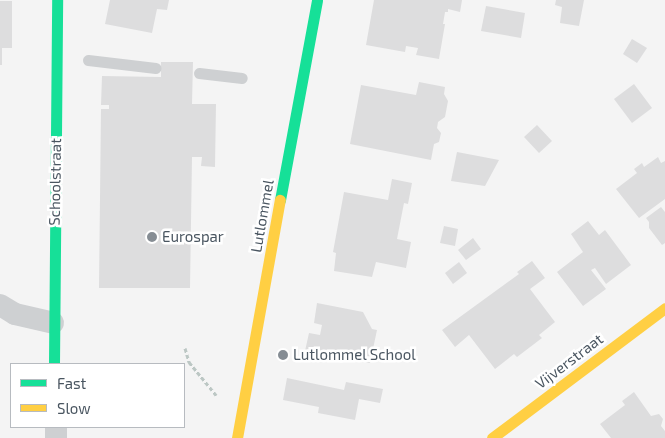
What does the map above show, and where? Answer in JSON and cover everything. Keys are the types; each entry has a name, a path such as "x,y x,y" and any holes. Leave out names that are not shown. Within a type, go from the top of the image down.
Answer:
{"street":[{"name":"Schoolstraat","path":"54,363 57,0"},
{"name":"Lutlommel","path":"237,438 317,0"},
{"path":"0,305 15,314 53,324"},
{"name":"Vijverstraat","path":"492,438 665,308"}],"lane":[{"path":"88,60 156,68"},
{"path":"199,73 242,78"}],"path":[{"path":"185,348 189,362 217,396 244,402"}],"building":[{"path":"110,0 169,0 167,10 157,9 152,33 105,24"},
{"path":"374,0 462,0 460,12 448,9 448,12 445,12 443,24 445,24 439,59 416,55 418,48 406,46 405,52 366,45"},
{"path":"556,0 584,0 579,26 560,23 562,7 555,5"},
{"path":"0,1 12,1 12,48 2,48 2,65 0,65"},
{"path":"486,6 525,13 521,38 481,31"},
{"path":"632,39 647,48 637,63 623,54"},
{"path":"161,62 193,62 192,104 216,104 215,167 201,166 202,157 192,157 190,288 99,288 101,109 109,109 109,105 101,105 102,76 161,77"},
{"path":"419,82 445,87 444,94 448,101 445,117 438,122 437,128 441,133 439,142 434,144 431,160 350,144 361,85 416,95"},
{"path":"634,84 652,108 632,123 614,99"},
{"path":"537,125 552,141 539,153 524,137"},
{"path":"457,152 499,160 485,186 451,181"},
{"path":"658,157 661,163 665,161 665,199 639,218 616,189 637,173 634,169 642,163 644,167"},
{"path":"392,179 412,183 408,204 404,203 397,239 411,242 406,268 376,262 372,277 334,271 336,253 333,252 344,192 388,200"},
{"path":"661,207 665,212 665,243 662,245 649,228 649,222 646,218"},
{"path":"588,221 599,235 605,230 631,265 606,284 595,268 591,270 606,289 583,306 557,272 583,252 571,234"},
{"path":"444,226 458,229 455,246 440,243"},
{"path":"473,238 481,249 466,260 458,250"},
{"path":"532,261 545,278 530,289 555,322 539,335 542,338 517,357 514,354 495,369 469,335 455,347 442,330 519,274 517,272"},
{"path":"459,262 467,273 453,284 445,273"},
{"path":"317,303 363,312 372,329 377,330 370,363 305,351 309,333 320,335 322,325 314,323"},
{"path":"287,378 344,390 346,382 383,389 380,403 359,399 355,420 318,413 319,407 283,400"},
{"path":"634,392 651,416 659,414 663,419 661,426 665,431 665,438 611,438 600,424 625,405 622,401"}],"traffic: fast":[{"path":"54,363 57,0"},
{"path":"280,200 317,0"}],"traffic: slow":[{"path":"237,438 280,200"},
{"path":"492,438 665,308"}],"place":[{"name":"Eurospar","path":"152,237"},
{"name":"Lutlommel School","path":"283,355"}]}
